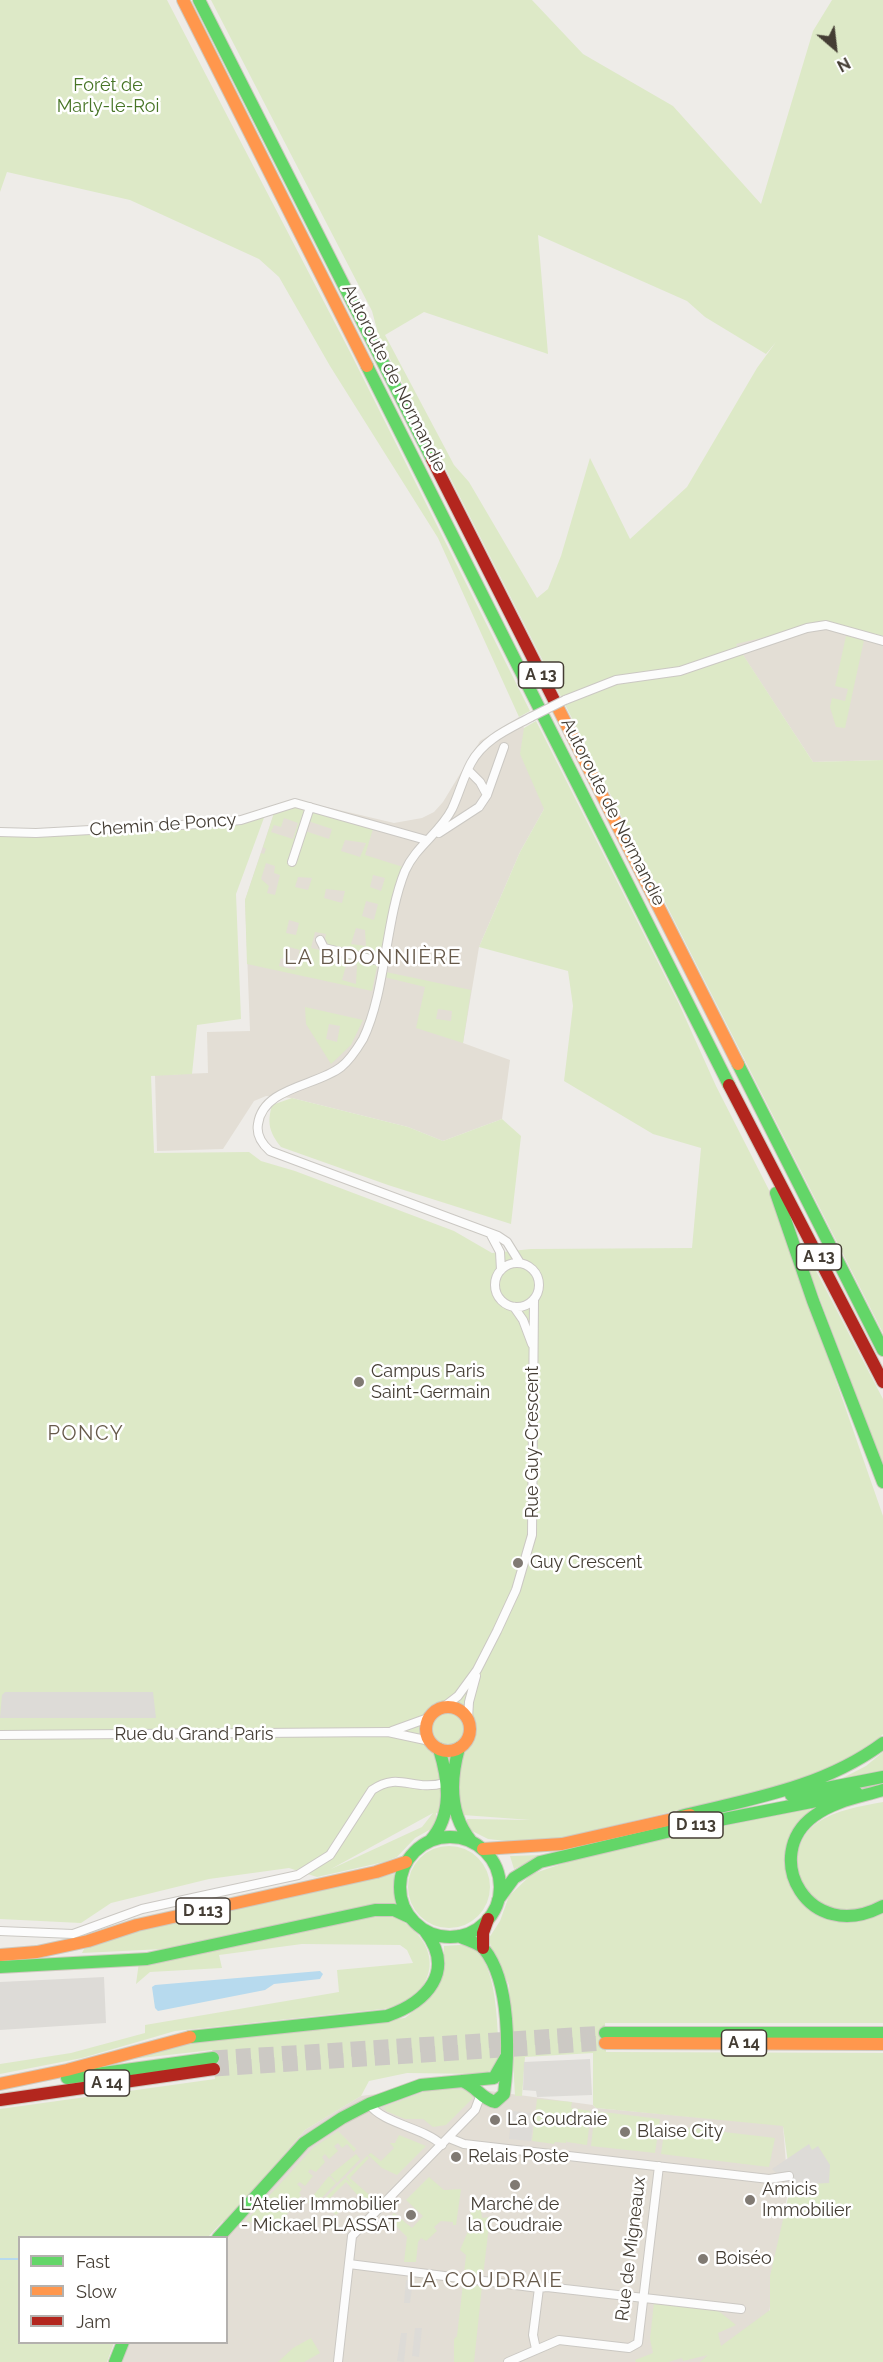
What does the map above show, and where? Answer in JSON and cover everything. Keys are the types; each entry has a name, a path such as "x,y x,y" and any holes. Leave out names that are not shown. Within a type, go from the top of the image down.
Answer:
{"main road":[{"name":"Autoroute de Normandie","path":"183,0 753,1132 883,1382"},
{"name":"Autoroute de Normandie","path":"199,0 883,1350"},
{"path":"753,1132 790,1226 813,1301 883,1482"},
{"path":"430,1841 443,1823 444,1783 443,1760 426,1732 428,1718 435,1710 445,1706 457,1708 468,1719 470,1734 459,1748 454,1768 456,1816 459,1828 471,1841 483,1849 498,1873 498,1900 488,1919 483,1948 503,1989 506,2057 505,2088 501,2098 484,2096 475,2086 461,2081"},
{"path":"681,1816 833,1776 865,1760 883,1743"},
{"path":"434,1745 451,1751 459,1748"},
{"name":"D 113","path":"483,1849 562,1844 681,1816 883,1777"},
{"path":"883,1789 836,1806 807,1822 793,1844 789,1864 794,1883 806,1899 822,1912 841,1917 863,1916 883,1905"},
{"name":"D 113","path":"498,1900 508,1885 526,1869 575,1852 822,1798 883,1789"},
{"path":"0,2084 67,2070 178,2038 387,2016 401,2012 425,1996 436,1974 436,1945 409,1917 402,1904 399,1890 406,1862 415,1850 430,1841 449,1837 471,1841"},
{"name":"D 113","path":"0,1954 37,1952 88,1941 137,1925 376,1872 406,1862"},
{"name":"D 113","path":"0,1967 147,1959 375,1910 394,1910 409,1917"},
{"path":"425,1931 445,1937 459,1936 478,1928 488,1919"},
{"path":"459,1936 483,1948"},
{"name":"A 14","path":"883,2033 605,2038 883,2044"},
{"path":"484,2096 489,2079 506,2057"},
{"name":"A 14","path":"0,2089 213,2064 0,2100"},
{"path":"220,2236 304,2143 328,2126 369,2104 421,2085 489,2079 501,2080 505,2088"},
{"path":"115,2362 123,2344"}],"street":[{"path":"320,940 324,948 382,962 405,871 452,809 468,770 482,747 531,717 565,700 616,680 680,671 807,628 826,625 883,640"},
{"path":"429,839 471,814 487,795 504,747"},
{"path":"468,770 480,782 487,795"},
{"name":"Chemin de Poncy","path":"0,832 36,833 241,820 295,803 429,839"},
{"path":"292,862 310,807"},
{"name":"Rue Guy-Crescent","path":"382,962 368,1026 350,1059 334,1072 280,1095 261,1111 258,1134 264,1146 270,1151 504,1239 520,1263 530,1267 537,1275 539,1290 534,1299 533,1347 533,1528 516,1590 477,1670 458,1696 445,1706"},
{"name":"Rue Guy-Crescent","path":"491,1235 500,1252 501,1270 497,1276 496,1291 503,1302 513,1307 523,1320 533,1347"},
{"path":"501,1270 513,1263 520,1263"},
{"path":"513,1307 525,1306 534,1299"},
{"name":"Rue Guy-Crescent","path":"468,1719 469,1702 477,1670"},
{"name":"Rue du Grand Paris","path":"388,1732 428,1718"},
{"name":"Rue du Grand Paris","path":"0,1735 388,1732 434,1745"},
{"path":"0,1930 73,1934 142,1909 298,1875 330,1855 372,1790 381,1784 400,1782 424,1787 444,1783"},
{"path":"338,2362 352,2236 475,2110 484,2096"},
{"path":"369,2104 377,2113 445,2141 769,2179 789,2176"},
{"name":"Rue de Migneaux","path":"508,2362 559,2340 629,2348 638,2343 659,2166"},
{"path":"349,2265 491,2280 539,2289 547,2287 741,2309"},
{"path":"536,2349 533,2335 539,2289"}],"shaded area":[{"path":"830,622 883,636 883,760 813,762 735,643"},
{"name":"LA BIDONNIÈRE","path":"519,717 553,793 520,852 479,947 463,1043 510,1060 502,1119 443,1141 408,1127 292,1098 266,1096 254,1101 223,1149 157,1151 155,1075 208,1073 207,1032 250,1031 245,900 275,810 297,800 394,823 422,818 434,812 443,802 480,741"},
{"path":"5,1692 153,1692 156,1718 0,1718 2,1695"},
{"path":"104,1977 106,2023 0,2030 0,1982"},
{"path":"590,2059 592,2095 537,2097 536,2091 523,2090 524,2062"},
{"path":"445,2085 593,2105 596,2108 783,2125 788,2190 769,2313 701,2362 112,2362 119,2344 228,2344 228,2236 213,2236 305,2130 361,2096"},
{"path":"512,2111 534,2113 531,2141 509,2139"},
{"path":"809,2144 812,2150 818,2146 830,2165 829,2183 789,2185 772,2169"},
{"path":"406,2280 413,2281 410,2303 404,2303"},
{"path":"415,2328 422,2328 419,2357 412,2356"},
{"path":"401,2333 407,2333 404,2362 397,2361"}],"green space":[{"name":"Forêt de Marly-le-Roi","path":"0,0 167,0 350,352 530,711 519,717 438,538 330,366 279,277 259,259 130,200 7,172 0,192"},
{"path":"211,0 532,0 583,54 673,106 761,204 813,31 832,0 883,0 883,636 829,622 736,644 813,762 883,760 883,1333 379,337 372,311","holes":["538,235 687,301 705,317 766,354 776,342 757,368 687,487 630,539 590,458 561,556 548,589 537,598 469,482 454,465 385,335 424,312 548,354"]},
{"path":"846,636 864,640 845,728 836,727 830,707 832,698 845,701 848,689 835,686"},
{"name":"Campus Paris Saint-Germain","path":"536,721 679,1004 716,1086 771,1194 883,1516 883,1734 861,1756 822,1776 561,1838 525,1843 488,1839 466,1828 467,1819 531,1820 436,1813 436,1823 431,1829 415,1838 397,1857 384,1862 317,1877 289,1868 209,1879 111,1903 81,1923 0,1919 0,836 44,835 265,815 236,894 241,1019 197,1025 192,1074 151,1076 154,1153 249,1152 261,1161 295,1171 454,1231 492,1253 531,1249 692,1248 701,1148 653,1134 564,1081 573,1006 568,971 479,947 520,852 544,809 520,754 524,728","holes":["433,1813 422,1827 331,1869"]},
{"path":"297,806 307,809 291,858 287,860 291,866 297,863 305,831 329,839 332,829 308,821 311,811 373,829 365,855 403,867 379,958 330,947 325,939 326,934 315,932 311,948 370,961 377,966 372,991 247,964 245,900 261,853 264,854 266,849 263,847 275,810","holes":["284,818 298,823 293,839 271,832 274,825 281,827","345,840 366,843 360,857 341,851","266,863 275,866 274,873 280,875 275,895 267,893 269,886 261,879","373,875 385,878 381,891 370,887","298,877 312,878 308,890 295,887","326,889 345,891 342,903 324,898","366,901 378,904 374,920 362,916","289,920 299,923 296,935 286,933","356,928 365,930 366,946 351,944","289,947 300,950 295,970 279,966 281,958 287,959","347,962 357,965 356,984 342,980"]},
{"path":"386,972 471,990 463,1043 416,1028 425,987 384,977","holes":["438,1009 452,1011 451,1021 436,1019"]},
{"path":"305,1007 363,1020 351,1045 331,1064 306,1024","holes":["329,1024 340,1026 337,1042 326,1039"]},
{"path":"292,1098 408,1127 443,1141 502,1119 521,1136 511,1224 388,1185 281,1147 270,1127 270,1111 272,1105"},
{"path":"801,1242 883,1399 883,1465 805,1260"},
{"path":"883,1752 883,1772 839,1780 866,1766"},
{"path":"883,1802 883,1899 848,1911 827,1908 815,1901 806,1890 800,1876 798,1862 800,1847 806,1834 817,1823 832,1815 848,1809"},
{"path":"812,1807 787,1844 810,1911 883,1911 883,2023 605,2023 606,2052 883,2053 883,2362 700,2362 708,2355 683,2361 682,2358 668,2362 636,2362 635,2360 653,2353 650,2339 654,2302 716,2309 736,2325 718,2333 721,2346 770,2310 770,2276 791,2185 783,2126 596,2108 593,2105 593,2053 525,2057 522,2096 515,2096 509,1985 491,1948 489,1938 500,1921 509,1896 532,1874 585,1856"},
{"path":"449,1846 465,1849 478,1858 487,1871 490,1887 487,1903 478,1916 465,1925 449,1928 433,1925 420,1916 411,1903 408,1887 411,1871 420,1858 433,1849"},
{"path":"542,1855 514,1869 510,1856"},
{"path":"394,1874 396,1904 163,1949 82,1953 84,1949 134,1931"},
{"path":"387,1913 416,1932 428,1951 430,1961 429,1972 420,1992 392,2008 175,2031 82,2058 0,2074 0,2064 71,2053 145,2033 145,2025 339,1992 337,1970 413,1963 407,1950 400,1945 302,1944 219,1955 222,1968 150,1972 136,1984 139,1962"},
{"path":"458,1945 467,1946 477,1952 485,1962 494,1993 498,2026 499,2057 490,2071 483,2074 407,2073 369,2081 361,2096 305,2130 225,2223 223,2221 209,2236 18,2236 18,2344 114,2344 107,2362 0,2362 0,2109 215,2079 212,2050 114,2061 160,2046 405,2018 424,2003 435,1988 442,1970 444,1946"},
{"path":"446,2088 469,2091 473,2098 446,2125 433,2127 423,2119 405,2119 386,2111 384,2107 424,2092"},
{"path":"537,2099 572,2102 571,2108 591,2111 587,2145 567,2142 567,2139 566,2143 555,2142 554,2144 532,2141"},
{"name":"Blaise City","path":"595,2111 660,2119 655,2153 591,2146"},
{"path":"665,2125 775,2138 769,2167 661,2154"},
{"path":"338,2131 356,2149 354,2152 347,2144 342,2148 338,2143 334,2146 338,2151 329,2159 325,2154 322,2157 325,2162 316,2172 310,2169 308,2172 313,2176 305,2186 300,2182 297,2184 302,2189 299,2193 301,2195 277,2228 246,2221 313,2148"},
{"path":"399,2135 426,2146 397,2175 382,2168 368,2155 371,2153 381,2161 394,2148 390,2143 395,2143"},
{"path":"356,2154 360,2159 337,2183 330,2175"},
{"path":"367,2156 369,2158 350,2178 374,2199 367,2206 346,2182 328,2200 340,2211 336,2215 322,2201 345,2178 353,2185 346,2177"},
{"path":"329,2176 336,2183 313,2207 308,2202"},
{"path":"429,2177 444,2190 461,2189 456,2225 453,2225 453,2222 441,2221 434,2227 437,2231 426,2241 421,2238 418,2242 416,2262 404,2262 407,2237 389,2219 394,2213 412,2228 423,2216 406,2200"},
{"path":"472,2200 480,2201 482,2218 490,2217 483,2276 464,2274 466,2255 460,2250 469,2229"},
{"path":"463,2284 482,2286 474,2362 454,2362 454,2339 457,2336"},
{"path":"311,2338 320,2353 304,2362 278,2362 293,2348"}],"water":[{"path":"320,1971 323,1974 320,1979 274,1984 265,1990 158,2011 155,2008 152,1987 155,1985"}],"waterway":[{"path":"0,2259 18,2259"}],"tunnel":[{"path":"213,2058 605,2033"},
{"path":"214,2069 605,2043"}],"traffic: fast":[{"path":"199,0 432,459"},
{"path":"367,366 729,1085"},
{"path":"738,1064 883,1350"},
{"path":"776,1193 813,1301 883,1482"},
{"path":"681,1816 760,1797 812,1781 836,1771 883,1743"},
{"path":"459,1748 454,1772 453,1796 459,1820 471,1841"},
{"path":"430,1841 443,1820 446,1809 447,1785 439,1749"},
{"path":"791,1795 883,1777"},
{"path":"883,1790 839,1803 814,1816 798,1833 791,1852 792,1872 800,1891 814,1905 833,1914 856,1915 883,1906"},
{"path":"498,1900 514,1878 540,1862 709,1822 857,1793"},
{"path":"450,1837 478,1845 492,1859 500,1887 492,1915 478,1929 450,1937 422,1929 408,1915 400,1887 408,1859 422,1845 450,1837"},
{"path":"0,1967 147,1959 375,1910 394,1910 409,1917"},
{"path":"190,2037 387,2016 401,2010 425,1994 437,1972 438,1959 434,1946 425,1931"},
{"path":"459,1936 482,1947 493,1963 504,1999 507,2039 504,2094 495,2102 462,2081"},
{"path":"605,2033 883,2033"},
{"path":"220,2236 304,2143 342,2118 369,2104 421,2085 494,2078 506,2057"},
{"path":"67,2078 213,2058"},
{"path":"115,2362 122,2344"}],"traffic: slow":[{"path":"183,0 367,366"},
{"path":"555,702 738,1064"},
{"path":"448,1707 457,1708 464,1713 469,1720 470,1729 469,1738 464,1745 457,1750 448,1751 439,1750 432,1745 427,1738 426,1729 427,1720 432,1713 439,1708 448,1707"},
{"path":"483,1849 562,1844 690,1815"},
{"path":"0,1955 37,1952 88,1941 137,1925 376,1872 406,1862"},
{"path":"0,2084 67,2070 190,2037"},
{"path":"605,2043 883,2044"}],"traffic: jam":[{"path":"432,459 555,702"},
{"path":"729,1085 883,1382"},
{"path":"483,1948 483,1933 488,1919"},
{"path":"0,2100 214,2069"}],"place":[{"name":"Campus Paris Saint-Germain","path":"359,1382"},
{"name":"Guy Crescent","path":"518,1563"},
{"name":"La Coudraie","path":"495,2120"},
{"name":"Blaise City","path":"625,2132"},
{"name":"Relais Poste","path":"456,2157"},
{"name":"Marché de la Coudraie","path":"515,2185"},
{"name":"Amicis Immobilier","path":"750,2200"},
{"name":"L'Atelier Immobilier - Mickael PLASSAT","path":"411,2215"},
{"name":"Boiséo","path":"703,2259"}],"district":[{"name":"LA BIDONNIÈRE","path":"373,958"},
{"name":"PONCY","path":"86,1434"},
{"name":"LA COUDRAIE","path":"486,2281"}]}
